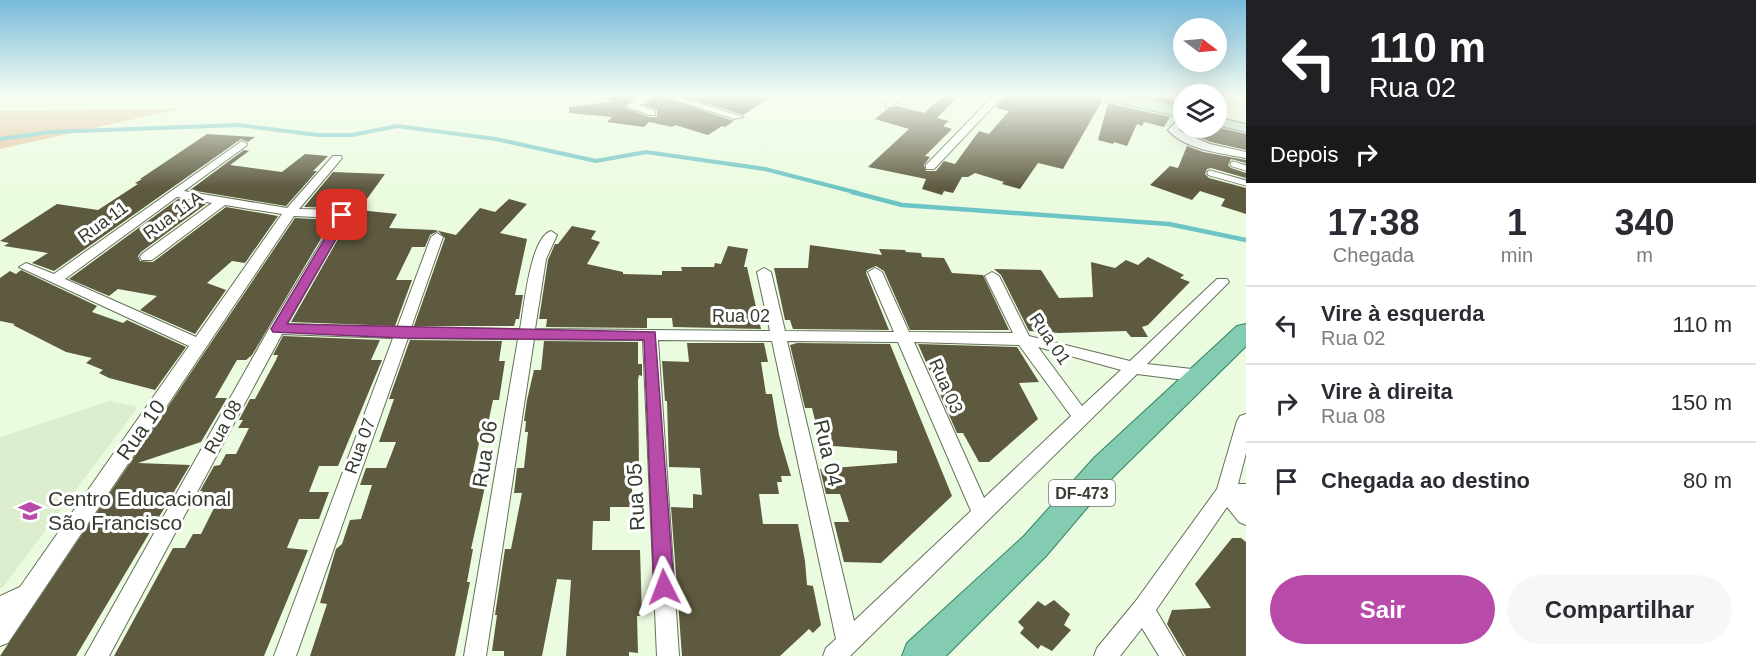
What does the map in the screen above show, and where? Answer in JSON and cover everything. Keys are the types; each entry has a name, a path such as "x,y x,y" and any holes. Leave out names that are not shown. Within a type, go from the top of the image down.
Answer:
{"main road":[{"name":"DF-473","path":"920,656 1035,546 1104,467 1246,332"}],"street":[{"path":"930,167 969,127"},
{"path":"1187,138 1246,155"},
{"name":"Rua 11","path":"55,280 242,144"},
{"name":"Rua 10","path":"0,635 290,212 337,158"},
{"path":"173,193 290,212"},
{"name":"Rua 11A","path":"147,257 221,202"},
{"name":"Rua 08","path":"96,656 277,329 342,220 339,214 290,212"},
{"name":"Rua 06","path":"475,656 539,259 551,235"},
{"name":"Rua 07","path":"285,656 437,237"},
{"path":"26,267 200,345"},
{"name":"Rua 04","path":"764,272 779,336 841,649"},
{"name":"Rua 03","path":"875,272 982,515"},
{"name":"Rua 01","path":"992,276 1024,340 1082,418"},
{"path":"841,649 1222,282"},
{"name":"Rua 02","path":"277,329 527,335 1024,340 1134,368 1201,376"},
{"name":"Rua 05","path":"650,335 668,656"},
{"path":"1105,656 1236,492 1246,421"},
{"path":"1236,492 1246,516"},
{"path":"0,607 26,595"},
{"path":"1143,610 1172,656"}],"lane":[{"path":"1233,164 1246,168"},
{"path":"1210,173 1246,183"}],"shaded area":[{"path":"0,127 100,127 0,149"},
{"name":"Centro Educacional São Francisco","path":"110,401 138,407 4,586 0,588 0,437"}],"building":[{"path":"680,127 721,127 708,135"},
{"path":"901,127 945,127 952,129 925,156 930,157 924,165 926,171 936,171 944,161 955,164 979,131 989,134 995,127 1087,127 1063,169 1038,163 1020,189 975,173 962,177 953,193 944,191 942,195 922,189 926,179 868,167 909,129"},
{"path":"1102,127 1136,127 1127,146 1098,140"},
{"path":"1227,130 1246,134 1246,150 1201,138 1227,138"},
{"path":"207,134 255,137 248,142 241,139 54,271 32,263 48,253 4,246 9,243 0,241 57,204 98,210"},
{"path":"1187,146 1203,152 1246,160 1246,163 1231,159 1228,165 1246,173 1246,178 1211,168 1207,169 1205,174 1209,178 1246,188 1246,214 1221,206 1225,199 1200,191 1192,200 1150,185 1170,166 1178,168"},
{"path":"244,150 249,151 230,165 282,172 305,154 328,156 313,171 317,171 286,206 190,190"},
{"path":"333,172 385,174 359,210 397,214 389,228 435,230 456,235 480,208 495,212 509,199 527,204 500,233 527,239 515,295 523,295 519,319 516,319 514,326 414,326 445,238 438,231 430,235 425,247 412,247 396,280 412,280 395,326 291,322 350,218 339,208 304,207"},
{"path":"178,199 206,204 141,252 138,256 140,261 153,262 226,207 278,216 245,263 232,261 207,283 226,290 195,334 140,310 157,296 118,289 109,296 69,279"},
{"path":"295,218 332,220 252,355 246,360 237,360 215,398 227,398 201,442 138,463 190,465 76,656 0,656"},
{"path":"572,226 596,231 591,239 600,242 587,264 623,272 623,274 662,275 662,271 682,271 681,267 714,267 715,263 721,264 728,246 748,249 744,267 747,267 761,329 673,327 672,318 647,318 647,328 546,327 547,319 539,319 548,260 555,244 558,244"},
{"path":"810,245 882,255 879,249 905,250 921,253 922,257 944,258 952,273 983,275 1009,330 910,330 884,271 876,266 867,270 866,273 889,330 793,329 790,320 785,320 774,268 808,268"},
{"path":"1148,257 1184,275 1180,278 1190,282 1148,325 1142,327 1148,337 1131,337 1126,331 1059,333 1029,331 1001,275 994,269 1041,270 1059,298 1093,297 1091,262 1115,268 1126,260 1138,265"},
{"path":"21,270 97,306 92,312 123,323 127,320 186,347 155,390 109,378 99,373 103,370 86,363 92,358 66,352 13,325 15,324 0,321 0,278 10,271 16,274"},
{"path":"283,336 380,340 371,360 382,360 338,466 319,466 309,492 329,492 319,519 299,519 287,548 308,550 264,656 114,656 173,548 185,548 193,534 201,534 215,506 195,506 203,491 200,491 214,466 220,465 226,454 236,454 249,428 238,428 243,420 239,420 250,399 255,399 276,360 278,355 273,355"},
{"path":"410,340 502,341 499,361 505,361 499,400 493,400 484,443 479,443 473,471 489,469 471,549 473,549 467,582 470,582 455,656 310,656 327,604 320,603 336,549 342,544 350,520 361,519 372,485 360,485 366,468 386,468 396,442 379,442 394,399 389,399"},
{"path":"544,341 638,342 638,364 642,364 642,376 639,375 638,380 639,468 632,468 632,493 639,493 640,507 610,507 610,521 593,521 592,550 640,550 642,616 637,616 638,653 629,652 629,656 566,656 571,580 557,579 542,656 504,656 504,651 492,651 505,549 511,549 522,493 514,493 517,468 524,468 528,432 525,432 526,421 524,421 527,400 534,370 541,370"},
{"path":"687,343 764,343 768,362 761,362 766,394 772,394 779,435 791,476 781,476 782,482 777,482 779,494 759,494 763,524 798,524 807,585 813,586 821,625 813,633 809,629 780,656 682,656 671,507 693,508 693,494 702,495 700,468 669,467 667,401 665,401 662,361 689,362"},
{"path":"797,343 890,344 952,496 881,563 844,562 834,522 849,522 840,494 826,494 820,469 897,463 897,451 821,445 812,408 805,408 790,345"},
{"path":"918,344 1017,347 1039,382 1019,383 1038,419 989,462 979,462 963,433 957,433"},
{"path":"1232,538 1241,538 1246,542 1246,656 1186,656 1167,624 1172,610 1211,608 1195,584"},
{"path":"1054,600 1070,614 1064,625 1071,630 1052,651 1041,645 1038,649 1020,633 1024,628 1018,622 1038,601 1045,606"}],"waterway":[{"path":"0,139 50,132 195,127"},
{"path":"252,127 318,135 352,135 394,127"},
{"path":"402,127 496,139 596,161 646,152 765,169 858,193"},
{"path":"852,192 902,205 1169,224 1246,240"}],"place":[{"name":"Centro Educacional São Francisco","path":"30,511"}],"route":[{"path":"342,215 342,220 277,329 506,335 650,335 664,587"}]}
